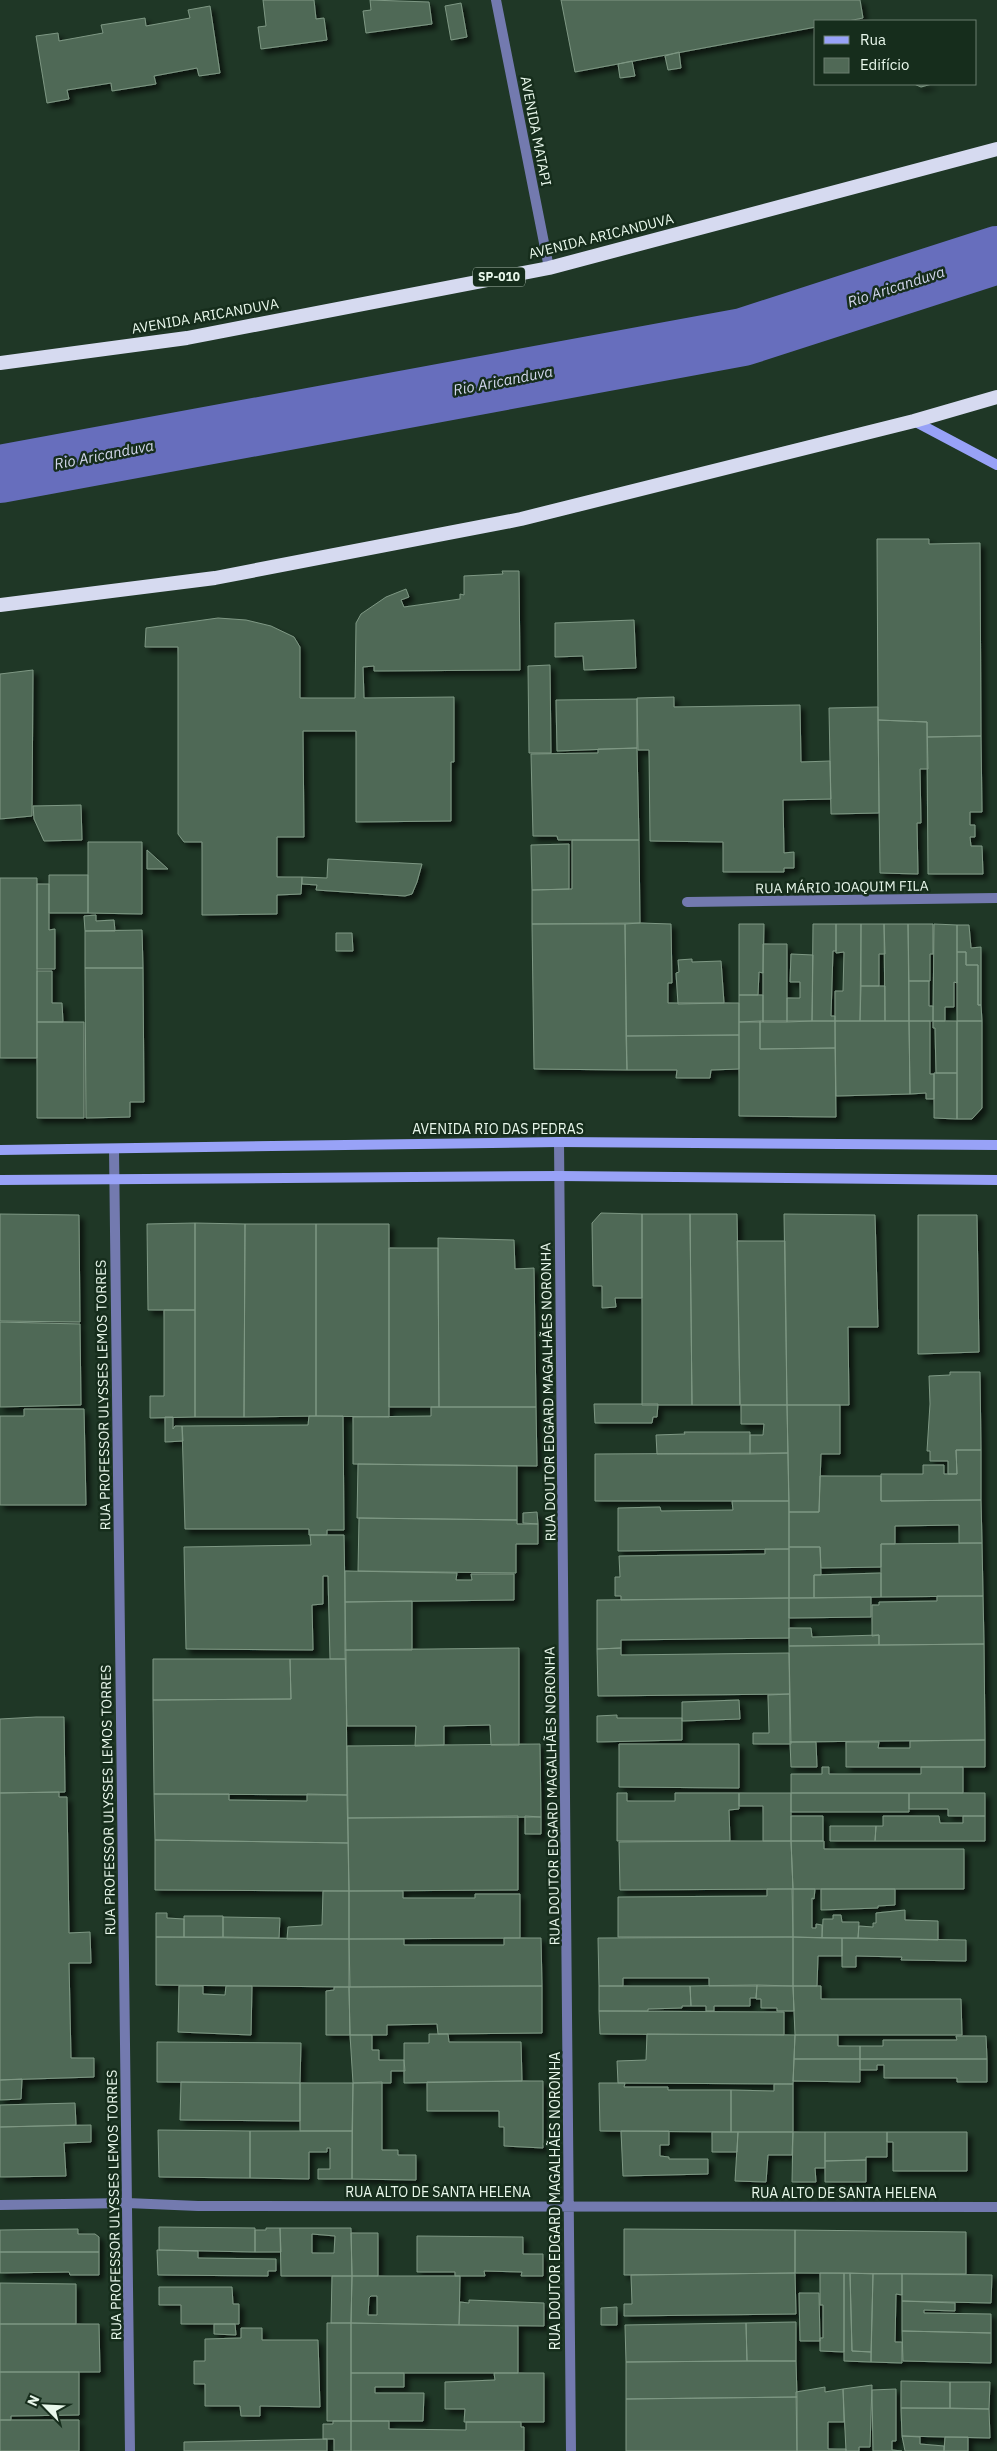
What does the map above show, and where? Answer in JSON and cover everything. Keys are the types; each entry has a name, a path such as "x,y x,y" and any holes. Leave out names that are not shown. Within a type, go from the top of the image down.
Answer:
{"highway":[{"name":"AVENIDA ARICANDUVA","path":"0,363 187,338 549,268 994,152"},
{"path":"0,605 215,578 521,519 914,421 997,397"}],"main road":[{"path":"914,421 997,465"},
{"name":"AVENIDA RIO DAS PEDRAS","path":"0,1150 559,1142 997,1144"},
{"path":"0,1180 559,1176 997,1180"}],"street":[{"name":"AVENIDA MATAPI","path":"496,0 549,268"},
{"name":"RUA MÁRIO JOAQUIM FILA","path":"687,902 997,898"},
{"name":"RUA DOUTOR EDGARD MAGALHÃES NORONHA","path":"559,1142 571,2451"},
{"name":"RUA PROFESSOR ULYSSES LEMOS TORRES","path":"114,1149 130,2451"},
{"name":"RUA ALTO DE SANTA HELENA","path":"0,2205 127,2203 198,2206 997,2207"}],"building":[{"path":"263,0 314,0 316,19 324,18 327,40 261,49 258,27 266,26"},
{"path":"370,0 429,2 432,24 366,33 363,11 371,10"},
{"path":"561,0 860,0 863,18 853,20 814,20 814,27 575,72"},
{"path":"461,3 467,37 451,40 445,6"},
{"path":"210,6 220,73 199,76 197,68 154,76 156,84 112,91 111,83 67,90 69,99 47,103 36,36 58,33 59,41 103,33 101,25 145,18 146,26 190,18 188,10"},
{"path":"679,52 681,68 668,70 665,56"},
{"path":"632,61 635,76 620,78 618,64"},
{"path":"877,539 929,539 929,544 980,543 981,736 927,737 927,722 878,720"},
{"path":"502,571 519,571 520,670 374,671 374,666 363,667 364,698 454,697 454,762 451,762 451,821 356,822 356,731 303,731 304,837 277,837 277,877 302,877 301,894 277,895 277,914 202,915 202,842 184,842 178,834 178,647 145,647 146,628 218,618 246,620 271,626 294,637 300,647 300,698 355,698 356,623 361,614 386,597 406,589 409,597 401,600 404,607 460,599 460,594 464,595 464,576 503,574"},
{"path":"634,620 636,668 584,670 583,656 555,657 555,623"},
{"path":"550,665 551,753 529,753 528,666"},
{"path":"33,670 32,816 0,819 0,674"},
{"path":"674,697 674,707 800,705 801,762 830,761 831,799 783,800 784,853 794,852 794,868 784,868 784,872 723,872 723,842 650,841 649,750 638,750 637,698"},
{"path":"637,699 637,748 557,751 556,700"},
{"path":"878,707 879,813 831,814 829,708"},
{"path":"878,720 927,722 928,769 920,769 921,823 917,823 918,874 880,873"},
{"path":"981,736 982,812 970,812 970,825 975,825 975,837 970,837 971,846 982,846 983,874 928,874 927,737"},
{"path":"637,748 639,840 558,840 557,836 533,836 531,754 598,753 598,749"},
{"path":"81,805 82,840 44,841 34,819 33,806"},
{"path":"572,840 639,840 640,923 532,924 532,890 572,889"},
{"path":"88,842 142,842 142,914 88,913"},
{"path":"569,844 569,889 532,890 531,845"},
{"path":"147,850 168,869 147,869"},
{"path":"328,859 422,864 412,894 405,896 316,890 317,885 302,884 302,877 327,878"},
{"path":"49,875 88,875 88,913 49,913"},
{"path":"0,878 37,878 37,1058 0,1058"},
{"path":"37,884 49,884 49,930 55,929 55,969 37,969"},
{"path":"96,915 96,921 114,920 115,931 85,931 84,916"},
{"path":"532,924 625,924 627,1070 534,1069"},
{"path":"625,924 671,924 672,983 668,983 668,1003 739,1003 739,1035 626,1036"},
{"path":"739,924 764,924 763,973 759,972 758,995 739,995"},
{"path":"813,924 836,924 836,951 833,951 831,1016 835,1016 835,1021 812,1021"},
{"path":"836,924 861,924 860,1021 835,1021 835,991 843,991 844,952 836,953"},
{"path":"861,924 884,924 885,954 879,954 879,986 861,986"},
{"path":"884,924 908,924 909,1021 885,1021"},
{"path":"908,924 933,924 933,954 930,954 930,981 909,981"},
{"path":"934,924 957,925 957,983 954,982 954,1007 945,1007 945,1021 933,1021"},
{"path":"957,925 969,925 971,948 981,947 981,1005 978,1005 978,965 966,965 966,952 957,952"},
{"path":"142,930 143,968 85,968 85,931"},
{"path":"336,933 352,933 353,951 336,951"},
{"path":"763,944 787,944 787,1022 763,1022"},
{"path":"957,952 966,952 966,965 978,965 978,1005 981,1005 982,1021 957,1021"},
{"path":"791,954 813,955 812,1021 787,1022 787,998 800,998 800,982 790,982"},
{"path":"692,959 692,962 721,961 724,1003 678,1004 676,973 679,972 678,960"},
{"path":"85,968 143,968 144,1102 130,1102 130,1117 86,1118"},
{"path":"37,971 52,971 52,1003 62,1003 63,1022 37,1022"},
{"path":"909,981 929,981 929,1006 933,1006 933,1021 909,1021"},
{"path":"861,986 885,986 885,1021 860,1021"},
{"path":"739,995 763,995 763,1022 739,1022"},
{"path":"760,1021 760,1049 835,1048 836,1117 739,1116 739,1022"},
{"path":"760,1021 835,1021 835,1048 760,1049"},
{"path":"835,1021 909,1021 910,1094 836,1096"},
{"path":"909,1021 930,1021 930,1074 934,1074 934,1099 926,1099 926,1093 910,1094"},
{"path":"933,1021 957,1021 957,1073 936,1073 935,1028 933,1028"},
{"path":"957,1021 982,1021 982,1108 972,1119 957,1119"},
{"path":"37,1022 84,1022 84,1118 37,1118"},
{"path":"739,1035 739,1069 711,1070 710,1078 676,1078 677,1070 627,1070 626,1036"},
{"path":"934,1073 957,1073 957,1119 934,1118"},
{"path":"601,1213 642,1214 642,1298 615,1298 616,1307 602,1308 602,1286 593,1286 592,1223"},
{"path":"0,1214 79,1215 80,1322 0,1321"},
{"path":"642,1214 690,1214 692,1405 642,1405"},
{"path":"690,1214 737,1214 740,1405 692,1405"},
{"path":"784,1214 875,1215 878,1327 848,1327 849,1405 787,1405"},
{"path":"918,1215 977,1215 979,1352 918,1354"},
{"path":"195,1223 245,1224 244,1417 195,1417"},
{"path":"195,1223 195,1310 148,1310 147,1224"},
{"path":"245,1224 316,1224 316,1416 244,1417"},
{"path":"316,1224 389,1224 389,1417 316,1416"},
{"path":"438,1238 514,1240 515,1269 534,1268 536,1407 439,1407"},
{"path":"737,1241 785,1241 787,1405 740,1405"},
{"path":"389,1248 438,1248 439,1407 389,1407"},
{"path":"164,1310 195,1310 195,1417 150,1418 150,1396 164,1396"},
{"path":"0,1322 80,1324 81,1405 0,1407"},
{"path":"950,1372 980,1372 981,1450 956,1450 957,1474 948,1474 948,1461 930,1461 930,1451 927,1451 930,1404 929,1376 950,1375"},
{"path":"594,1404 658,1404 657,1417 653,1417 652,1423 595,1423"},
{"path":"741,1405 787,1405 788,1453 750,1454 750,1435 763,1435 764,1424 741,1424"},
{"path":"787,1405 840,1405 840,1454 821,1454 819,1512 789,1512"},
{"path":"431,1407 536,1407 537,1466 353,1464 353,1417 431,1416"},
{"path":"24,1409 84,1409 86,1505 0,1505 0,1416 24,1416"},
{"path":"309,1416 343,1416 344,1530 327,1530 327,1535 309,1535 309,1529 185,1529 182,1426 308,1425"},
{"path":"165,1417 173,1417 173,1429 175,1426 182,1426 183,1441 165,1442"},
{"path":"684,1432 750,1432 750,1454 657,1454 656,1435 685,1434"},
{"path":"956,1450 981,1450 981,1500 881,1501 881,1474 923,1474 923,1465 944,1465 944,1474 957,1474"},
{"path":"788,1453 789,1501 595,1501 595,1454"},
{"path":"358,1464 517,1466 517,1520 357,1518"},
{"path":"820,1476 881,1476 881,1501 981,1500 982,1543 959,1543 959,1525 895,1526 895,1544 881,1544 881,1567 821,1568 820,1547 789,1547 789,1512 819,1512"},
{"path":"732,1501 789,1501 789,1549 618,1551 618,1508 660,1507 661,1511 733,1510"},
{"path":"537,1512 538,1524 523,1523 523,1513"},
{"path":"359,1518 517,1520 517,1524 538,1524 538,1544 516,1544 516,1573 358,1571"},
{"path":"310,1535 344,1535 346,1659 330,1659 328,1576 323,1576 323,1604 312,1605 313,1650 186,1649 184,1547 311,1545"},
{"path":"982,1543 983,1596 881,1597 881,1544"},
{"path":"789,1547 820,1547 821,1575 814,1575 814,1598 789,1598"},
{"path":"765,1549 789,1549 789,1598 621,1600 621,1596 615,1596 615,1577 620,1577 619,1556 765,1554"},
{"path":"345,1571 457,1573 456,1580 472,1580 471,1574 514,1574 514,1600 345,1602"},
{"path":"881,1573 881,1597 814,1598 814,1575"},
{"path":"937,1596 983,1596 984,1644 879,1645 879,1635 872,1636 872,1605 879,1605 879,1602 937,1601"},
{"path":"871,1597 871,1617 789,1618 789,1598"},
{"path":"789,1598 789,1638 621,1640 621,1648 597,1649 597,1600"},
{"path":"412,1601 412,1650 345,1650 345,1602"},
{"path":"789,1628 811,1628 812,1637 879,1635 879,1645 789,1646"},
{"path":"984,1644 985,1740 790,1742 789,1646"},
{"path":"519,1648 519,1745 491,1745 490,1725 444,1726 444,1745 415,1746 416,1726 347,1726 345,1650"},
{"path":"621,1648 621,1655 789,1653 790,1694 598,1696 597,1649"},
{"path":"153,1659 290,1659 291,1699 153,1700"},
{"path":"290,1659 346,1659 347,1795 154,1794 153,1700 291,1699"},
{"path":"790,1694 791,1744 753,1744 753,1733 769,1733 768,1695"},
{"path":"739,1700 740,1719 682,1721 682,1702"},
{"path":"617,1715 617,1718 682,1718 682,1740 597,1742 597,1716"},
{"path":"64,1717 65,1792 0,1793 0,1719"},
{"path":"985,1740 985,1767 846,1767 846,1742 879,1742 878,1748 910,1748 910,1741"},
{"path":"790,1742 816,1742 817,1767 791,1767"},
{"path":"540,1744 541,1817 348,1818 347,1746"},
{"path":"619,1744 739,1744 739,1788 619,1787"},
{"path":"822,1767 829,1767 829,1774 921,1774 921,1767 963,1767 963,1793 791,1793 791,1774 822,1774"},
{"path":"59,1792 59,1797 67,1797 69,1933 90,1932 91,1963 69,1963 71,2058 94,2058 94,2077 0,2080 0,1793"},
{"path":"617,1793 627,1793 627,1801 675,1801 675,1793 739,1793 739,1809 729,1810 730,1841 617,1841"},
{"path":"739,1793 791,1793 791,1841 763,1841 763,1806 739,1806"},
{"path":"791,1793 909,1793 909,1812 791,1812"},
{"path":"909,1793 985,1793 985,1816 948,1816 948,1809 909,1809"},
{"path":"154,1794 229,1794 229,1800 307,1801 307,1794 347,1795 348,1843 155,1840"},
{"path":"518,1816 518,1890 349,1891 348,1818"},
{"path":"525,1816 541,1817 541,1834 525,1834"},
{"path":"791,1816 823,1816 823,1841 791,1841"},
{"path":"883,1816 939,1816 940,1823 963,1823 963,1816 985,1816 985,1841 875,1841 876,1826 883,1826"},
{"path":"830,1826 876,1826 875,1841 830,1841"},
{"path":"155,1840 348,1843 349,1891 155,1890"},
{"path":"791,1841 793,1889 620,1890 619,1842"},
{"path":"791,1841 824,1841 824,1849 964,1849 964,1889 793,1889"},
{"path":"767,1889 793,1889 793,1937 618,1937 618,1897 767,1896"},
{"path":"792,1889 815,1889 814,1899 812,1898 812,1928 816,1928 816,1924 822,1925 822,1938 793,1937"},
{"path":"821,1889 895,1889 895,1905 878,1906 878,1908 821,1910"},
{"path":"323,1891 349,1891 349,1939 287,1939 288,1927 322,1925"},
{"path":"349,1891 403,1891 403,1898 475,1898 475,1894 520,1894 520,1938 349,1939"},
{"path":"905,1910 905,1920 938,1921 938,1940 858,1938 859,1926 873,1927 873,1923 876,1923 876,1913"},
{"path":"156,1913 167,1913 167,1918 184,1919 184,1937 156,1937"},
{"path":"833,1915 841,1915 842,1922 859,1922 858,1938 822,1938 823,1919 833,1919"},
{"path":"184,1916 223,1916 223,1937 184,1937"},
{"path":"223,1917 280,1918 279,1938 223,1937"},
{"path":"156,1937 349,1939 350,1987 156,1985"},
{"path":"793,1937 842,1938 842,1956 818,1956 817,1986 793,1986"},
{"path":"793,1937 793,1986 709,1986 709,1978 623,1978 623,1986 599,1986 598,1938"},
{"path":"504,1938 541,1938 542,1986 349,1987 349,1939 404,1939 404,1945 504,1945"},
{"path":"842,1938 966,1940 966,1961 901,1960 902,1957 856,1956 856,1967 842,1967"},
{"path":"757,1985 756,1998 750,1998 750,2006 714,2006 714,2011 706,2011 706,2006 691,2006 690,1986"},
{"path":"757,1985 793,1986 794,2011 777,2011 777,2008 761,2008 761,1999 756,1999"},
{"path":"179,1986 203,1986 203,1994 225,1995 226,1986 252,1986 251,2035 178,2032"},
{"path":"542,1986 542,2033 438,2034 437,2024 387,2025 387,2035 350,2035 349,1987"},
{"path":"599,1986 690,1986 691,2006 648,2009 648,2011 599,2011"},
{"path":"793,1986 821,1986 821,1999 961,1999 962,2035 795,2035"},
{"path":"334,1987 349,1987 350,2035 326,2035 326,1991 334,1990"},
{"path":"599,2011 784,2012 784,2035 600,2034"},
{"path":"429,2034 448,2034 449,2042 521,2042 522,2081 404,2083 404,2043 429,2043"},
{"path":"647,2034 795,2035 793,2084 618,2083 617,2061 646,2060"},
{"path":"350,2035 372,2035 372,2050 379,2050 379,2060 404,2060 405,2071 391,2071 391,2083 353,2083"},
{"path":"795,2035 838,2035 838,2046 860,2046 860,2059 794,2059"},
{"path":"956,2036 986,2036 987,2059 860,2059 860,2046 883,2046 883,2040 957,2040"},
{"path":"157,2042 301,2043 300,2083 157,2082"},
{"path":"794,2059 860,2059 860,2082 793,2081"},
{"path":"860,2059 987,2059 987,2082 957,2082 957,2078 884,2078 884,2065 877,2065 877,2070 860,2070"},
{"path":"22,2079 21,2099 0,2100 0,2080"},
{"path":"543,2081 543,2148 504,2146 504,2127 499,2127 499,2111 427,2111 427,2082"},
{"path":"181,2082 300,2083 300,2121 180,2120"},
{"path":"382,2082 382,2150 398,2150 398,2155 416,2155 416,2180 352,2179 353,2083"},
{"path":"300,2083 353,2083 352,2131 300,2131"},
{"path":"599,2083 625,2083 624,2087 668,2087 668,2090 731,2090 731,2132 600,2131"},
{"path":"774,2084 793,2084 793,2132 731,2132 731,2090 774,2091"},
{"path":"75,2103 76,2125 0,2127 0,2105"},
{"path":"91,2125 91,2142 64,2143 66,2176 0,2177 0,2127"},
{"path":"158,2130 250,2131 250,2178 159,2177"},
{"path":"250,2131 352,2131 352,2179 318,2179 318,2169 330,2169 330,2148 327,2148 327,2152 309,2152 309,2179 250,2178"},
{"path":"621,2131 669,2131 669,2145 660,2145 660,2156 669,2157 669,2159 708,2159 708,2174 623,2176"},
{"path":"712,2132 738,2132 737,2152 712,2152"},
{"path":"738,2132 793,2132 792,2155 768,2155 766,2182 735,2181"},
{"path":"793,2132 825,2132 825,2168 815,2168 816,2182 792,2182"},
{"path":"825,2132 887,2132 887,2157 866,2157 866,2160 825,2161"},
{"path":"887,2132 967,2132 967,2171 893,2171 893,2142 887,2142"},
{"path":"866,2160 866,2182 825,2182 825,2161"},
{"path":"159,2227 255,2228 255,2252 159,2250"},
{"path":"266,2228 280,2228 281,2252 255,2252 255,2230 266,2230"},
{"path":"280,2228 351,2228 352,2276 281,2276","holes":["312,2234 335,2236 334,2253 312,2253"]},
{"path":"78,2229 78,2234 95,2234 99,2237 99,2252 0,2252 0,2230"},
{"path":"624,2229 795,2230 795,2273 624,2275"},
{"path":"795,2230 966,2232 966,2274 795,2273"},
{"path":"351,2233 378,2233 378,2276 352,2276"},
{"path":"417,2236 523,2237 523,2254 543,2254 543,2276 521,2276 522,2272 484,2271 485,2276 455,2276 455,2272 417,2272"},
{"path":"157,2250 198,2251 198,2258 276,2259 276,2271 268,2271 268,2276 158,2275"},
{"path":"0,2252 99,2252 99,2275 70,2275 69,2272 0,2273"},
{"path":"795,2273 796,2314 624,2316 624,2304 632,2304 631,2275"},
{"path":"820,2273 844,2273 844,2352 820,2351 820,2338 823,2338 823,2305 820,2305"},
{"path":"844,2273 850,2273 852,2351 871,2352 871,2362 844,2361"},
{"path":"850,2273 873,2274 871,2352 852,2351"},
{"path":"873,2274 902,2274 902,2295 896,2294 895,2342 902,2342 902,2363 871,2362"},
{"path":"902,2274 992,2275 991,2303 902,2301"},
{"path":"332,2276 352,2276 351,2323 331,2323"},
{"path":"352,2276 460,2276 459,2325 351,2323","holes":["377,2296 377,2315 368,2315 369,2298"]},
{"path":"0,2283 76,2284 76,2324 0,2324"},
{"path":"159,2287 232,2287 233,2304 239,2304 239,2324 181,2324 181,2305 159,2305"},
{"path":"799,2293 819,2293 820,2341 800,2341"},
{"path":"469,2300 544,2303 544,2326 459,2325 460,2302 469,2303"},
{"path":"902,2301 955,2303 955,2311 924,2310 924,2313 991,2314 991,2333 902,2331"},
{"path":"617,2307 617,2325 601,2325 601,2308"},
{"path":"796,2322 796,2361 747,2361 746,2323"},
{"path":"327,2323 351,2323 351,2421 327,2421"},
{"path":"351,2323 518,2326 518,2373 351,2373"},
{"path":"746,2323 747,2361 626,2362 625,2325"},
{"path":"0,2324 99,2324 100,2372 0,2372"},
{"path":"214,2324 235,2324 236,2335 214,2334"},
{"path":"241,2328 262,2328 262,2340 318,2340 320,2407 260,2406 260,2416 241,2416 240,2406 205,2406 205,2384 194,2384 194,2361 205,2361 205,2339 241,2338"},
{"path":"902,2331 991,2333 991,2363 903,2361"},
{"path":"796,2361 797,2397 626,2399 626,2362"},
{"path":"0,2372 79,2372 79,2415 11,2416 11,2420 0,2420"},
{"path":"351,2373 404,2373 404,2387 375,2387 375,2393 424,2393 423,2421 351,2421"},
{"path":"494,2373 544,2373 544,2422 464,2422 465,2409 445,2409 445,2382 495,2380"},
{"path":"901,2381 950,2382 950,2408 901,2408"},
{"path":"950,2382 990,2382 989,2409 950,2408"},
{"path":"872,2385 870,2447 859,2447 859,2451 846,2451 843,2389"},
{"path":"825,2387 825,2392 843,2389 844,2422 828,2422 828,2449 846,2449 846,2451 797,2451 796,2392"},
{"path":"896,2389 896,2441 892,2441 892,2450 902,2451 873,2451 872,2390"},
{"path":"797,2397 797,2451 626,2451 626,2399"},
{"path":"901,2408 989,2409 990,2438 902,2436"},
{"path":"0,2420 79,2420 79,2451 0,2451"},
{"path":"333,2421 351,2421 351,2451 334,2451 334,2439 323,2439 323,2424 333,2424"},
{"path":"351,2421 389,2421 389,2429 466,2430 466,2422 521,2422 521,2427 524,2427 524,2451 351,2451"},
{"path":"902,2436 920,2437 920,2444 944,2446 944,2451 905,2451"},
{"path":"945,2437 968,2437 968,2451 944,2451"},
{"path":"327,2439 327,2451 184,2451 184,2442"}],"waterway":[{"name":"Rio Aricanduva","path":"0,474 743,337 997,255"}]}
